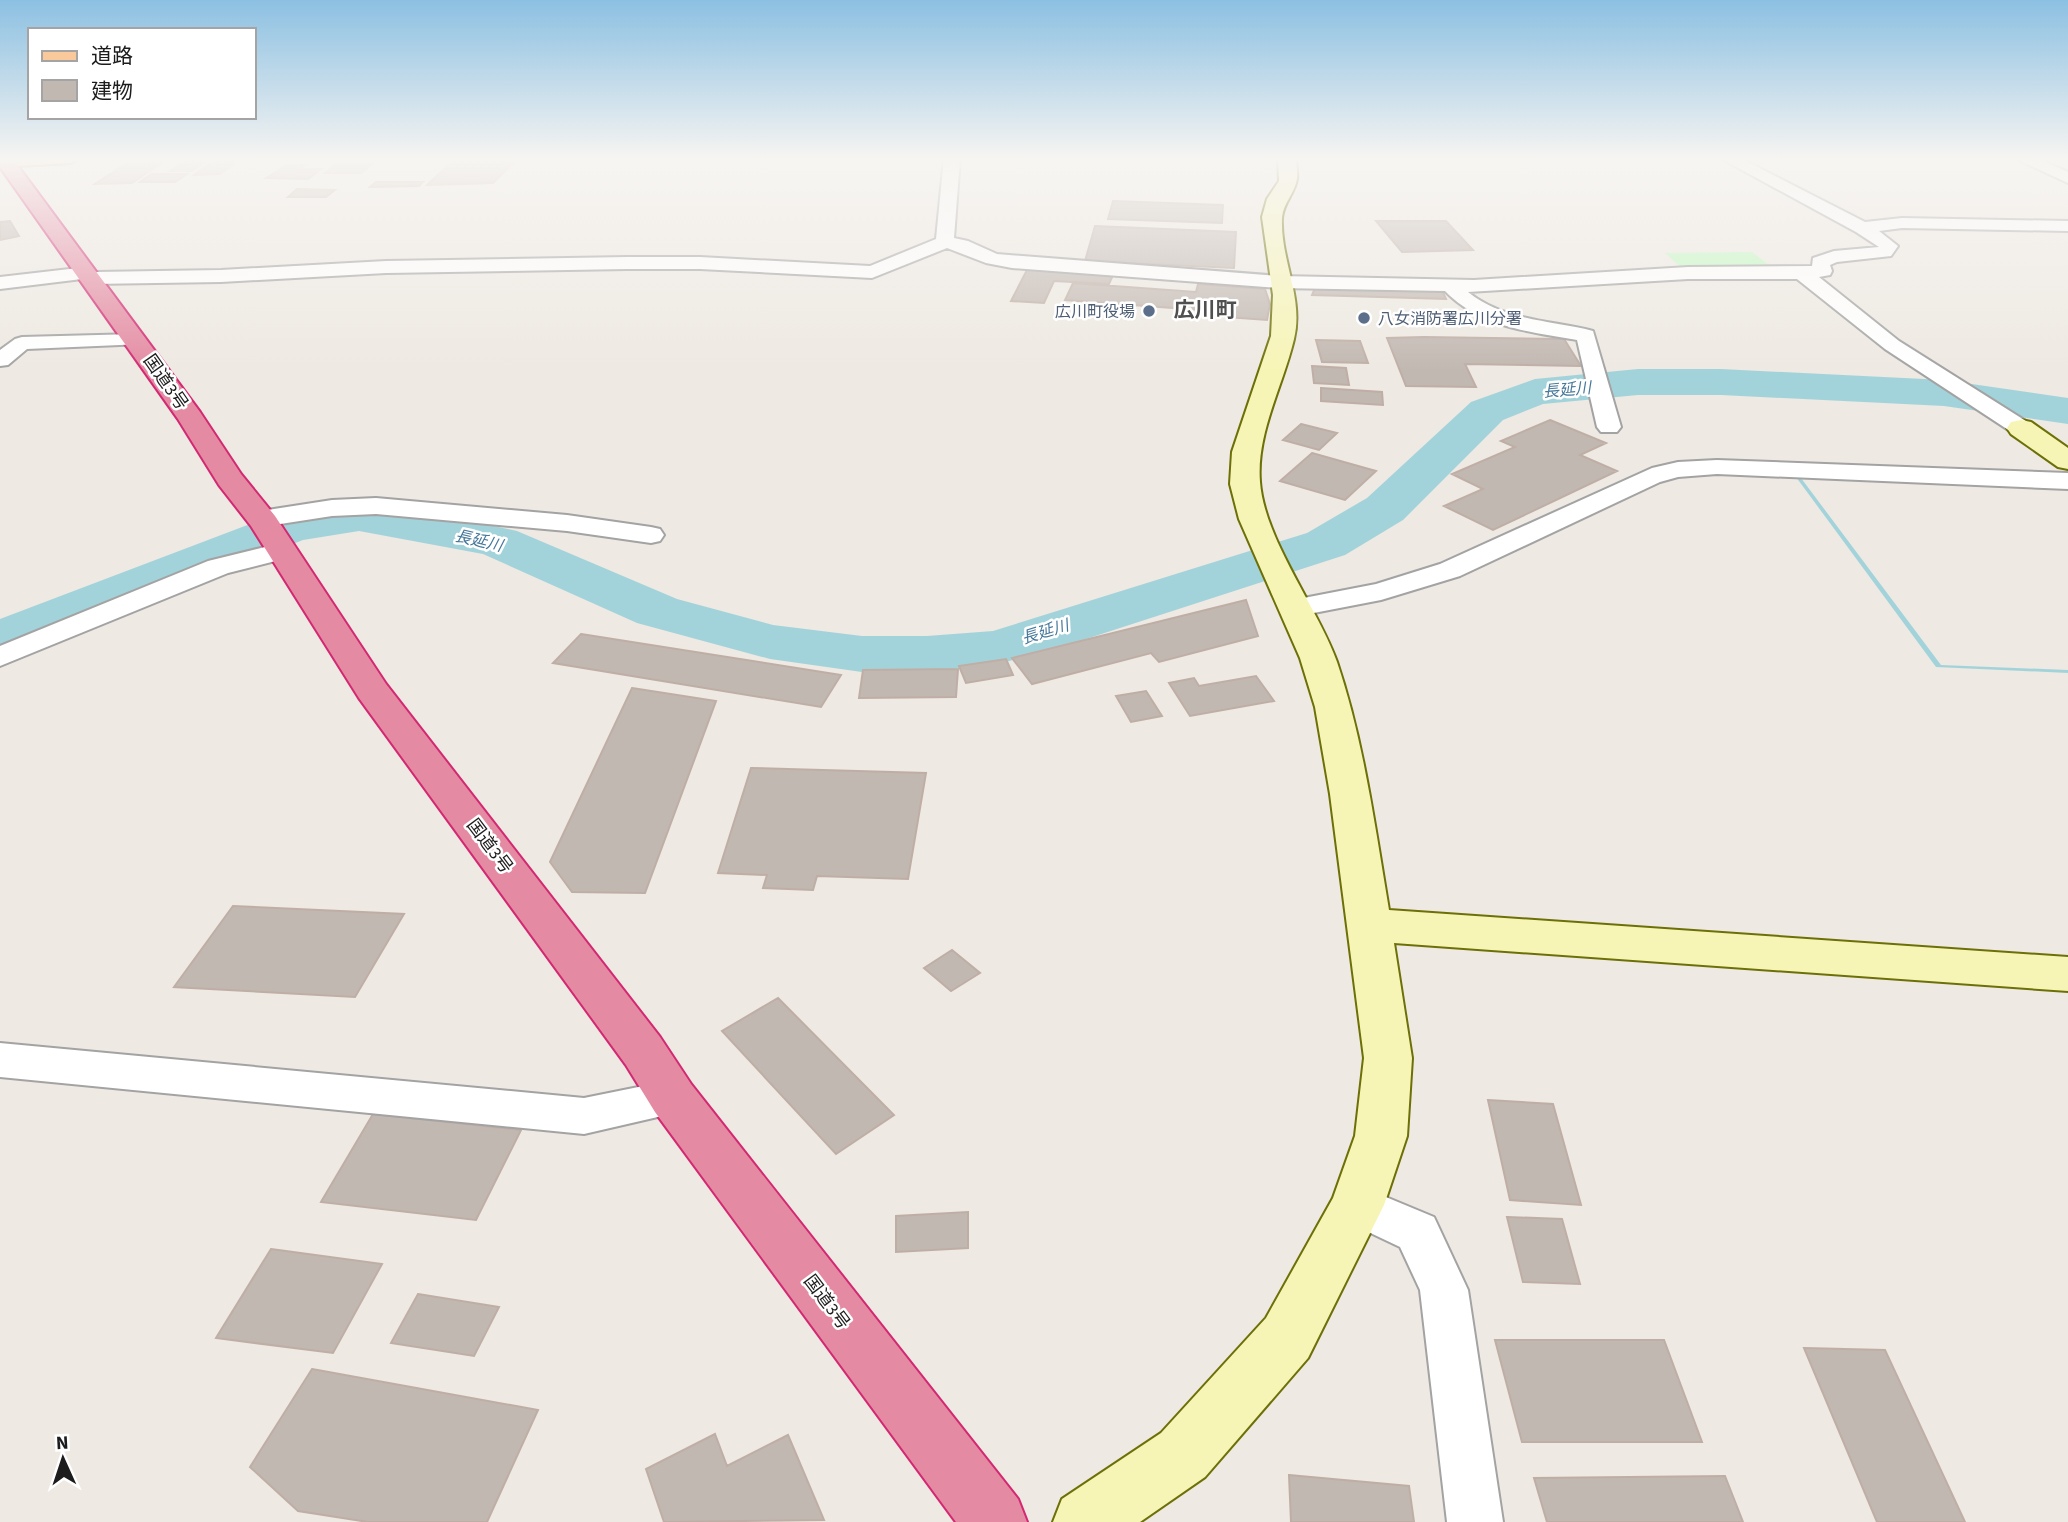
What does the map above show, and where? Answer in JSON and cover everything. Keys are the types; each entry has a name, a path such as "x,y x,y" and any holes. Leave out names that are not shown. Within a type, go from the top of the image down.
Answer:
{"highway":[{"name":"国道3号","path":"54,229 191,418 229,479 272,534 372,690 643,1051 673,1098 995,1522"}],"street":[{"path":"945,242 946,229"},
{"path":"1085,1522 1183,1455 1287,1338 1357,1205 1381,1136 1388,1058 1350,794 1333,707 1318,658 1254,519 1245,484 1246,452 1283,336 1284,295 1273,229"},
{"path":"0,283 89,275 221,276 386,267 627,263 700,263 872,272 945,242 962,245 993,259 1012,262 1280,282 1450,285 1551,283 1688,273 1803,274 1823,271 1820,262 1834,257 1885,252 1889,246 1862,229"},
{"path":"1803,274 1892,345 2068,461"},
{"path":"1450,285 1458,296 1477,308 1506,319 1586,335 1609,427"},
{"path":"0,360 22,342 136,340"},
{"path":"1293,608 1381,592 1450,570 1643,482 1658,472 1717,467 2068,481"},
{"path":"0,657 218,567 272,534 332,508 376,506 567,523 651,535"},
{"path":"1369,925 2068,974"},
{"path":"0,1060 584,1116 673,1098"},
{"path":"1357,1205 1417,1232 1444,1290 1475,1522"}],"green space":[{"path":"1752,252 1773,268 1683,269 1665,253"}],"water":[{"path":"1796,477 1801,478 1941,665 2068,670 2068,673 1936,667"}],"building":[{"path":"0,229 15,229 19,236 0,240"},
{"path":"1094,229 1236,232 1234,268 1085,261"},
{"path":"1383,229 1453,229 1473,250 1402,252"},
{"path":"1028,268 1114,273 1109,284 1054,281 1044,303 1011,301"},
{"path":"1073,283 1196,292 1198,284 1265,289 1270,304 1267,320 1199,315 1200,310 1065,300"},
{"path":"1315,288 1442,290 1446,299 1312,295"},
{"path":"1387,338 1564,339 1581,366 1465,364 1476,387 1406,386"},
{"path":"1316,340 1360,341 1368,363 1322,362"},
{"path":"1312,366 1346,368 1349,385 1314,383"},
{"path":"1321,388 1382,392 1383,405 1321,401"},
{"path":"1550,420 1606,443 1580,455 1617,471 1493,530 1444,506 1483,489 1452,474 1515,447 1501,441"},
{"path":"1301,424 1337,433 1319,450 1283,440"},
{"path":"1312,453 1376,471 1345,500 1280,481"},
{"path":"1246,600 1258,636 1159,662 1151,653 1032,684 1012,658"},
{"path":"581,634 841,675 821,707 553,663"},
{"path":"1006,659 1013,675 966,683 959,666"},
{"path":"958,669 956,697 859,698 863,670"},
{"path":"1256,676 1274,701 1190,716 1169,683 1194,678 1199,686"},
{"path":"632,688 716,701 645,893 572,892 550,862"},
{"path":"1146,691 1162,716 1131,722 1116,696"},
{"path":"751,768 926,773 908,879 817,876 813,890 763,888 767,875 718,873"},
{"path":"233,906 404,914 355,997 174,987"},
{"path":"952,950 980,973 951,991 924,968"},
{"path":"778,998 894,1115 836,1154 722,1031"},
{"path":"1488,1100 1553,1104 1581,1205 1510,1200"},
{"path":"373,1114 521,1130 476,1220 321,1202"},
{"path":"968,1212 968,1248 896,1252 896,1216"},
{"path":"1507,1217 1562,1219 1580,1284 1523,1282"},
{"path":"271,1249 382,1264 333,1353 216,1338"},
{"path":"418,1294 499,1307 474,1356 391,1343"},
{"path":"1495,1340 1664,1340 1702,1442 1522,1442"},
{"path":"1804,1348 1885,1350 1965,1522 1877,1522"},
{"path":"312,1369 538,1410 487,1522 368,1522 298,1511 250,1467"},
{"path":"715,1434 727,1466 788,1435 824,1520 664,1522 646,1469"},
{"path":"1289,1475 1409,1486 1414,1522 1291,1522"},
{"path":"1725,1476 1743,1522 1547,1522 1534,1478"}],"waterway":[{"name":"長延川","path":"0,639 292,526 359,516 420,525 499,542 657,611 770,642 862,654 927,654 993,648 1029,639 1326,544 1385,509 1487,411 1535,392 1638,382 1721,382 1944,393 2068,411"}],"place":[{"name":"広川町役場","path":"1149,311"},
{"name":"八女消防署広川分署","path":"1364,318"}],"district":[{"name":"広川町","path":"1205,310"}]}
